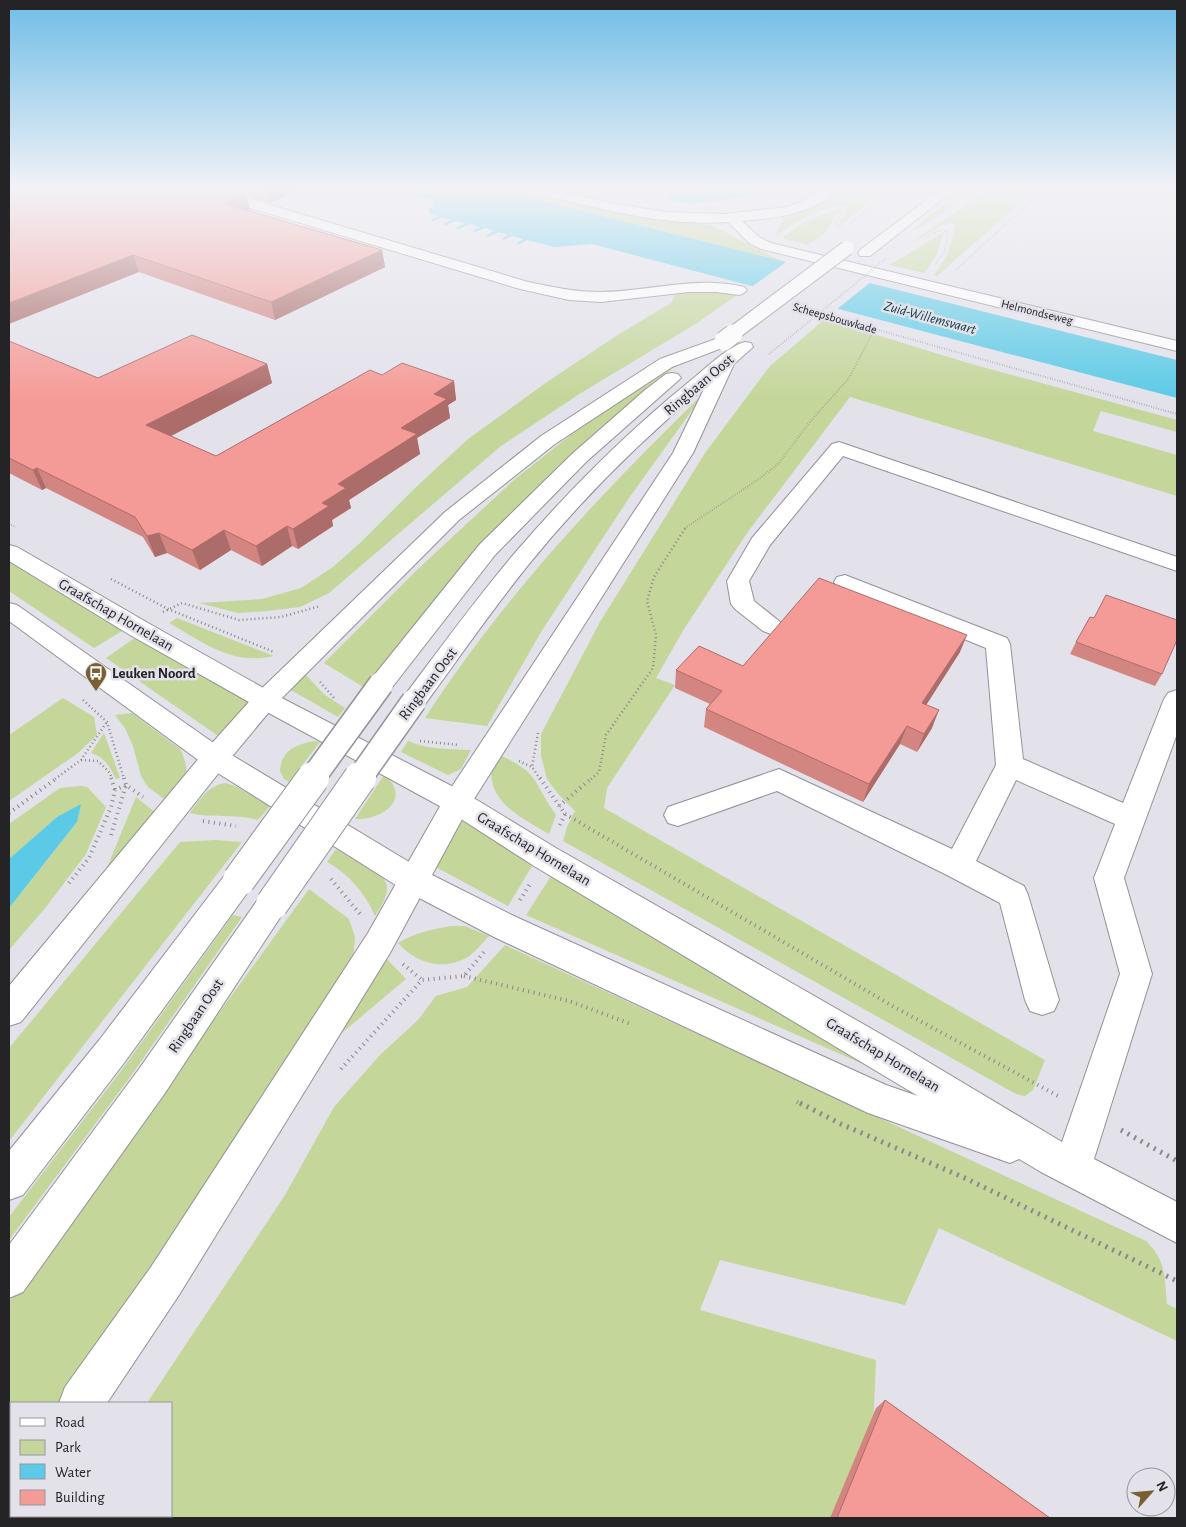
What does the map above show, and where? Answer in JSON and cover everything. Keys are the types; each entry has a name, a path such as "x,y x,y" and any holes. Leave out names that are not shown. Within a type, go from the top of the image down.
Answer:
{"main road":[{"path":"430,257 525,286 569,295 601,297 689,287 716,287 739,290"},
{"name":"Helmondseweg","path":"812,257 1177,346"},
{"name":"Ringbaan Oost","path":"9,1278 152,1081 272,904 414,701 522,560 604,468 732,349 836,257"},
{"name":"Ringbaan Oost","path":"835,276 851,257"},
{"name":"Ringbaan Oost","path":"9,1182 112,1051 381,684 487,550 572,465 651,394 760,335"},
{"path":"9,1011 215,758 265,700 452,516 548,440 666,363 732,349"},
{"path":"81,1402 171,1272 378,943 457,802 683,453 732,349"},
{"path":"771,626 743,604 738,580 760,543 839,448 1177,564"},
{"name":"Graafschap Hornelaan","path":"9,552 139,629 265,700 457,802 545,857 893,1060 1063,1163 1177,1223"},
{"path":"845,582 998,644 1010,765 958,866"},
{"name":"Graafschap Hornelaan","path":"9,610 215,758 413,880 505,927 881,1101 1063,1163"},
{"path":"1063,1163 1090,1114 1136,974 1109,878 1177,699"},
{"path":"1010,765 1131,819"},
{"path":"678,815 779,780 958,866 1013,895 1042,1000"}],"path":[{"path":"940,269 933,267 941,257"},
{"path":"954,272 970,257"},
{"path":"770,354 887,258"},
{"name":"Scheepsbouwkade","path":"802,309 1177,414"},
{"path":"559,806 598,772 606,735 653,668 656,635 648,601 654,577 687,526 759,480 779,463 808,424 849,378 874,330"},
{"path":"139,629 168,609 182,603 239,620 281,617 322,606"},
{"path":"9,813 81,760 107,722"},
{"path":"64,889 89,858 111,807 115,790 110,773 98,761 81,760"},
{"path":"115,790 126,785"},
{"path":"564,814 896,1008 1177,1161"},
{"path":"464,976 569,1001 641,1027"},
{"path":"791,1098 841,1124 967,1179 1177,1281"}],"green space":[{"path":"765,257 774,257 784,262"},
{"path":"903,257 935,257 924,273 890,265"},
{"path":"946,257 958,257 937,276 934,275"},
{"path":"678,290 725,292 737,295 697,323 581,393 501,446 329,593 300,607 267,611 238,613 199,603 262,599 301,588 333,567 359,544 468,439 547,382 616,336 671,303"},
{"path":"825,319 968,363 1177,420 1177,432 1101,411 1093,431 1177,455 1177,496 850,397 747,533 684,629 656,678 675,685 607,788 604,808 1045,1060 1033,1090 1025,1096 1016,1094 563,841 575,811 559,795 547,779 541,756 541,734 600,622 705,453 770,366"},
{"path":"683,360 610,422 365,688 324,663 418,569 515,479 577,430 646,382"},
{"path":"705,392 629,498 541,632 487,726 425,718 487,630 556,547 629,468"},
{"path":"9,560 127,628 94,648 9,591"},
{"path":"177,618 274,656 245,658 218,650 169,623"},
{"path":"139,635 254,702 224,740 106,658"},
{"path":"303,672 325,695 345,708 338,717 291,690 290,687"},
{"path":"63,698 94,717 97,735 78,753 9,801 9,735"},
{"path":"132,713 180,749 184,758 186,765 185,778 171,804 148,787 141,776 133,746 125,728 115,715"},
{"path":"104,733 120,778 116,779 104,760 91,753"},
{"path":"315,741 320,742 289,782 284,779 280,771 283,758 287,753 296,746"},
{"path":"408,741 431,748 471,750 461,769 448,775 401,752"},
{"path":"495,753 512,761 533,777 556,815 549,834 514,812 497,793 492,782 491,769"},
{"path":"384,775 396,792 395,800 384,812 365,819 355,819"},
{"path":"226,783 235,786 270,806 258,820 190,813 209,790"},
{"path":"87,787 106,807 86,854 46,907 9,950 9,908 77,822 57,817 9,859 9,824 60,788"},
{"path":"136,797 162,818 95,897"},
{"path":"460,820 534,863 508,906 432,865"},
{"path":"215,840 242,842 9,1141 9,1048 180,842"},
{"path":"336,849 382,876 385,881 387,886 386,896 375,916 367,900 356,885 327,862"},
{"path":"553,873 951,1103 526,915"},
{"path":"309,889 349,919 355,937 353,961 157,1270 59,1402 10,1402 9,1470 9,1302"},
{"path":"233,915 242,917 133,1073 9,1240 9,1217 121,1071"},
{"path":"452,926 465,926 489,936 469,956 448,964 430,963 421,960 413,956 398,943 424,932"},
{"path":"505,945 1146,1241 1161,1263 1165,1277 1167,1304 1177,1309 1177,1341 939,1228 905,1305 720,1260 700,1310 876,1360 873,1430 837,1518 70,1518 172,1517 172,1402 148,1402 285,1195 334,1107 380,1055 418,1020 436,996 467,987"},
{"path":"383,955 406,979 318,1053"}],"water":[{"name":"Zuid-Willemsvaart","path":"642,257 767,257 1177,360 1177,398"},
{"path":"81,804 77,822 9,908 9,859 57,817"}],"pier":[{"path":"789,260 872,281 836,310 750,288"}],"building":[{"path":"9,257 127,257 9,303"},
{"path":"140,257 367,257 271,302"},
{"path":"192,335 267,364 146,425 216,456 370,370 382,375 402,363 454,381 434,394 447,399 401,428 417,434 338,484 346,488 322,503 329,506 293,529 287,526 256,546 224,530 192,550 159,533 147,536 135,517 37,468 33,470 9,458 9,341 98,378"},
{"path":"819,578 967,635 922,703 939,710 924,734 907,726 869,784 706,709 722,691 676,670 699,646 743,666"},
{"path":"1106,595 1177,620 1177,640 1162,674 1076,642 1090,617 1094,618"},
{"path":"885,1400 1050,1518 837,1518"}],"place":[{"name":"Leuken Noord","path":"96,692"}]}
